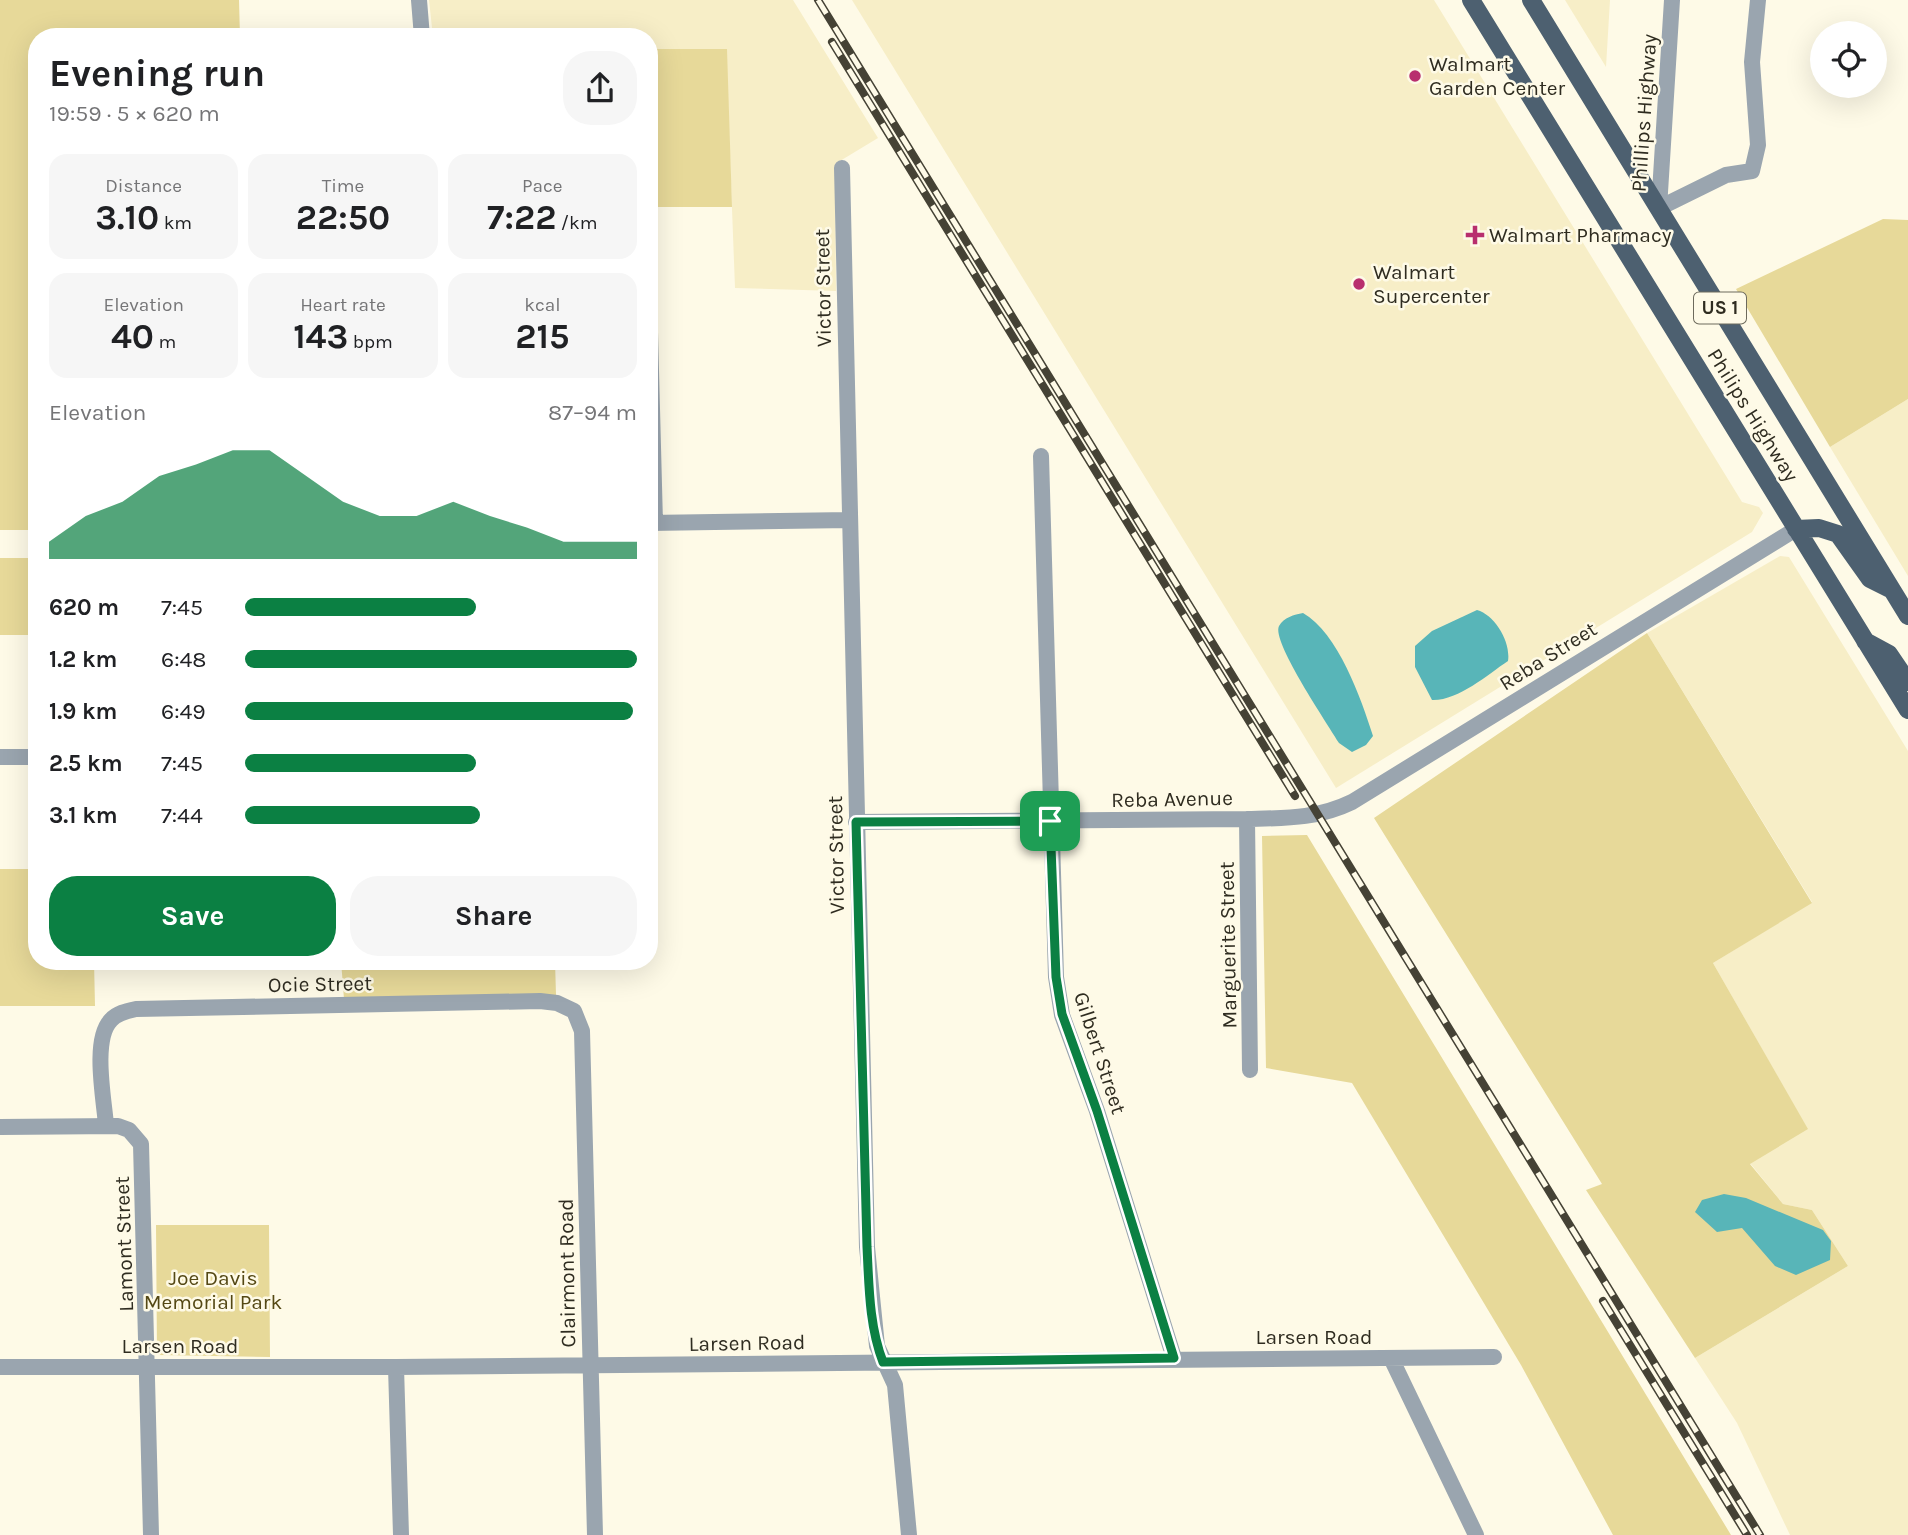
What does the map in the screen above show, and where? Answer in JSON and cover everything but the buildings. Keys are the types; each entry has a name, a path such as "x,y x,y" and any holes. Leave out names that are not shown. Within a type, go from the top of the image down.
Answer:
{"main road":[{"name":"Philips Highway","path":"1471,0 1908,710"},
{"name":"Philips Highway","path":"1531,0 1908,616"},
{"path":"1796,529 1819,528 1838,534 1870,579 1892,590"},
{"path":"1865,641 1889,654 1908,682"}],"street":[{"path":"419,0 421,28"},
{"name":"Phillips Highway","path":"1672,0 1659,208 1726,175 1752,171 1758,145 1752,62 1758,0"},
{"name":"Victor Street","path":"842,168 867,1247 871,1308 877,1346 895,1385 909,1535"},
{"name":"Gilbert Street","path":"1041,456 1056,977 1062,1014 1097,1111 1174,1358"},
{"path":"658,523 850,520"},
{"name":"Reba Street","path":"1320,816 1352,802 1796,529"},
{"path":"0,757 28,757"},
{"name":"Reba Avenue","path":"856,822 1320,816"},
{"name":"Marguerite Street","path":"1247,819 1250,1070"},
{"name":"Ocie Street","path":"106,1125 100,1045 110,1021 122,1013 136,1009 540,1001 557,1003 574,1011"},
{"name":"Clairmont Road","path":"574,1011 582,1031 595,1535"},
{"path":"0,1126 106,1125"},
{"name":"Lamont Street","path":"106,1125 129,1130 141,1144 151,1535"},
{"name":"Larsen Road","path":"0,1367 396,1367 1494,1357"},
{"path":"1391,1358 1476,1535"},
{"path":"396,1367 401,1535"}],"shaded area":[{"path":"429,0 793,0 878,138 835,164 836,291 735,288 726,49 658,49 658,28 432,28"},
{"path":"852,0 1434,0 1742,502 1759,507 1763,513 1752,532 1336,788"},
{"path":"1565,0 1610,0 1606,67"},
{"path":"1908,399 1908,576 1830,447"},
{"path":"1780,556 1789,557 1908,751 1908,1535 1790,1535 1737,1423 1695,1358 1848,1266 1812,1210 1783,1204 1750,1163 1807,1128 1713,963 1812,902 1647,633"}],"green space":[{"path":"0,0 239,0 240,28 28,28 28,530 0,530"},
{"path":"658,49 727,49 732,207 658,207"},
{"path":"1883,219 1908,220 1908,399 1830,447 1736,289"},
{"path":"0,558 28,558 28,635 0,635"},
{"path":"1647,633 1812,903 1713,963 1808,1129 1750,1164 1783,1204 1812,1210 1848,1266 1695,1358 1586,1190 1602,1184 1374,818"},
{"path":"1307,835 1731,1535 1613,1535 1521,1365 1352,1083 1266,1068 1262,836"},
{"path":"0,869 28,869 28,970 94,970 95,1006 0,1006"},
{"path":"342,970 555,970 556,995 344,999"},
{"name":"Joe Davis Memorial Park","path":"156,1225 269,1225 270,1357 157,1355"}],"water":[{"path":"1477,610 1496,623 1507,646 1508,661 1462,692 1432,700 1415,667 1415,646 1432,631"},
{"path":"1303,613 1316,622 1337,651 1355,686 1368,721 1373,736 1366,745 1352,752 1339,743 1302,684 1279,635 1279,626 1286,618"},
{"path":"1724,1194 1746,1198 1823,1230 1831,1241 1830,1260 1796,1275 1775,1266 1742,1228 1717,1232 1695,1212 1702,1200"}],"railway":[{"path":"818,0 1760,1535"},
{"path":"832,42 1295,796"},
{"path":"1603,1301 1747,1535"}],"place":[{"name":"Walmart Garden Center","path":"1415,76"},
{"name":"Walmart Pharmacy","path":"1475,235"},
{"name":"Walmart Supercenter","path":"1359,284"}],"route":[{"path":"1050,821 1056,977 1062,1014 1097,1111 1174,1358 883,1362 877,1346 869,1296 856,822 1050,821"}]}
